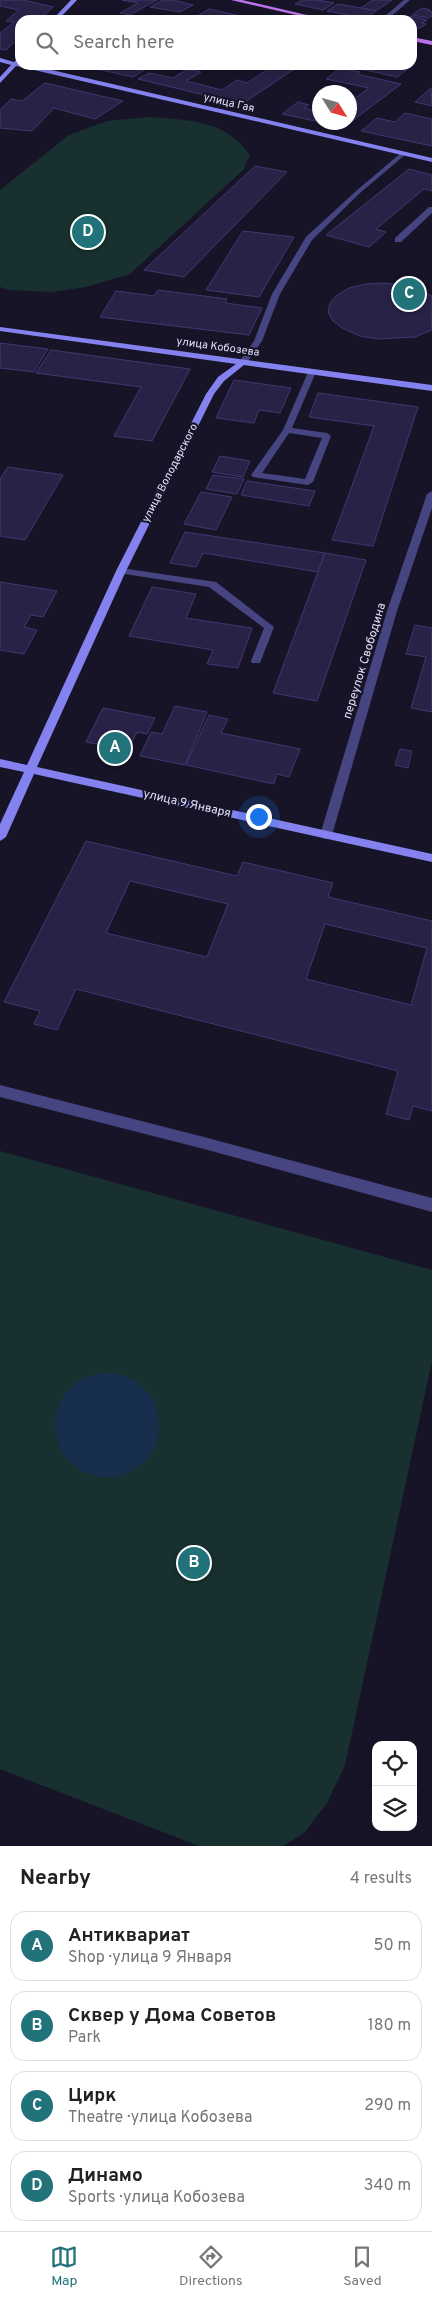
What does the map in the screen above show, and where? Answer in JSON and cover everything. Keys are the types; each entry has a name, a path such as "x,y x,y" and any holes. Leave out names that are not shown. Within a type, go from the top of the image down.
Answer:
{"main road":[{"path":"60,15 74,0"},
{"path":"234,0 303,15"},
{"path":"417,40 432,43"},
{"name":"улица Гая","path":"0,60 15,62"},
{"path":"0,81 15,67"},
{"name":"улица Гая","path":"49,70 432,160"},
{"name":"улица Кобозева","path":"0,329 432,388"},
{"name":"улица Володарского","path":"0,837 121,571 210,394 221,379 243,362"},
{"name":"улица 9 Января","path":"0,763 432,858"}],"street":[{"path":"389,15 408,0"},
{"name":"улица Володарского","path":"243,362 258,341 276,294 309,238 358,192 403,154"},
{"path":"398,240 432,209"},
{"path":"287,430 327,436 308,482 256,475 287,430 312,372"},
{"name":"переулок Свободина","path":"326,835 392,611 432,494"},
{"path":"121,571 212,584 269,627 256,661"},
{"path":"0,1091 432,1205"}],"green space":[{"path":"147,117 191,121 217,128 229,134 250,155 244,169 130,274 86,287 51,292 10,290 0,287 0,190 69,135 107,121"},
{"path":"0,1151 432,1270 432,1361 345,1765 327,1803 304,1833 283,1846 199,1846 0,1769"}],"water":[{"path":"107,1373 127,1377 136,1381 144,1388 151,1396 155,1405 159,1425 155,1445 151,1454 144,1462 136,1469 127,1473 107,1477 87,1473 78,1469 70,1462 63,1454 59,1445 55,1425 59,1405 63,1396 70,1388 78,1381 87,1377"}],"building":[{"path":"0,0 23,0 53,7 44,15 15,15 15,42 6,50 0,49 0,33 14,22 6,21 19,10 0,6"},
{"path":"122,0 157,0 130,15 120,13 138,3"},
{"path":"163,0 173,0 193,5 180,12 150,7"},
{"path":"302,0 334,3 323,10 295,4"},
{"path":"373,0 392,0 376,11 361,8"},
{"path":"338,4 376,11 370,15 349,15 327,11"},
{"path":"422,8 432,12 432,16 429,18 412,15"},
{"path":"209,9 236,15 199,15"},
{"path":"417,18 427,20 422,23 426,24 417,28"},
{"path":"102,70 144,70 133,77"},
{"path":"186,70 192,70 201,72 186,81 222,90 237,80 247,83 267,70 293,70 242,104 138,79 149,73 173,78"},
{"path":"337,70 350,70 360,72 357,74 401,84 357,117 357,97 369,88 326,79"},
{"path":"366,70 407,70 397,77"},
{"path":"45,83 123,101 95,119 54,108 32,131 0,128 0,110 11,99 22,101"},
{"path":"431,88 432,106 415,102"},
{"path":"298,102 309,105 304,108 312,110 312,120 282,114"},
{"path":"405,113 432,119 432,146 361,131 377,118 395,122"},
{"path":"255,166 287,172 184,277 144,270"},
{"path":"409,169 432,175 432,191 424,189 376,229 386,232 369,247 326,235"},
{"path":"243,231 294,237 259,297 206,290"},
{"path":"366,284 403,285 432,296 432,330 415,337 378,339 360,336 344,329 333,321 328,312 330,303 337,295 349,288"},
{"path":"158,290 227,299 225,303 262,308 249,335 100,317 116,291 154,296"},
{"path":"0,343 48,349 34,372 0,368"},
{"path":"51,350 190,369 152,441 114,436 141,387 36,373"},
{"path":"234,380 291,388 280,413 259,410 254,423 216,418"},
{"path":"318,393 418,407 373,546 332,540 374,426 309,417"},
{"path":"220,456 250,461 243,477 212,472"},
{"path":"8,467 63,475 25,540 0,536 0,479"},
{"path":"213,475 244,479 237,494 206,489"},
{"path":"247,481 315,491 309,506 241,495"},
{"path":"201,492 232,497 216,530 184,524"},
{"path":"185,532 325,553 318,572 203,553 196,567 170,563"},
{"path":"325,553 366,560 317,701 273,693"},
{"path":"0,582 57,591 43,617 31,615 24,627 37,630 24,654 0,650"},
{"path":"152,587 196,594 186,618 252,628 238,668 207,664 213,650 129,636"},
{"path":"415,625 432,628 432,712 411,708 426,657 406,654"},
{"path":"175,706 207,712 185,765 140,756 151,732 162,734"},
{"path":"103,708 155,718 147,734 137,732 128,750 86,742"},
{"path":"209,715 228,719 221,733 300,749 289,777 277,774 274,784 186,765"},
{"path":"400,749 412,751 408,768 395,765"},
{"path":"86,841 237,876 243,862 333,883 328,897 432,921 432,1111 413,1106 409,1120 386,1114 398,1071 76,989 57,1030 34,1024 40,1011 4,1002","holes":["130,881 228,904 207,957 106,933","325,924 427,948 411,1005 306,979"]}],"place":[{"name":"Динамо","path":"88,232"},
{"name":"Цирк","path":"409,294"},
{"name":"Антиквариат","path":"115,748"},
{"name":"Сквер у Дома Советов","path":"194,1563"}]}
